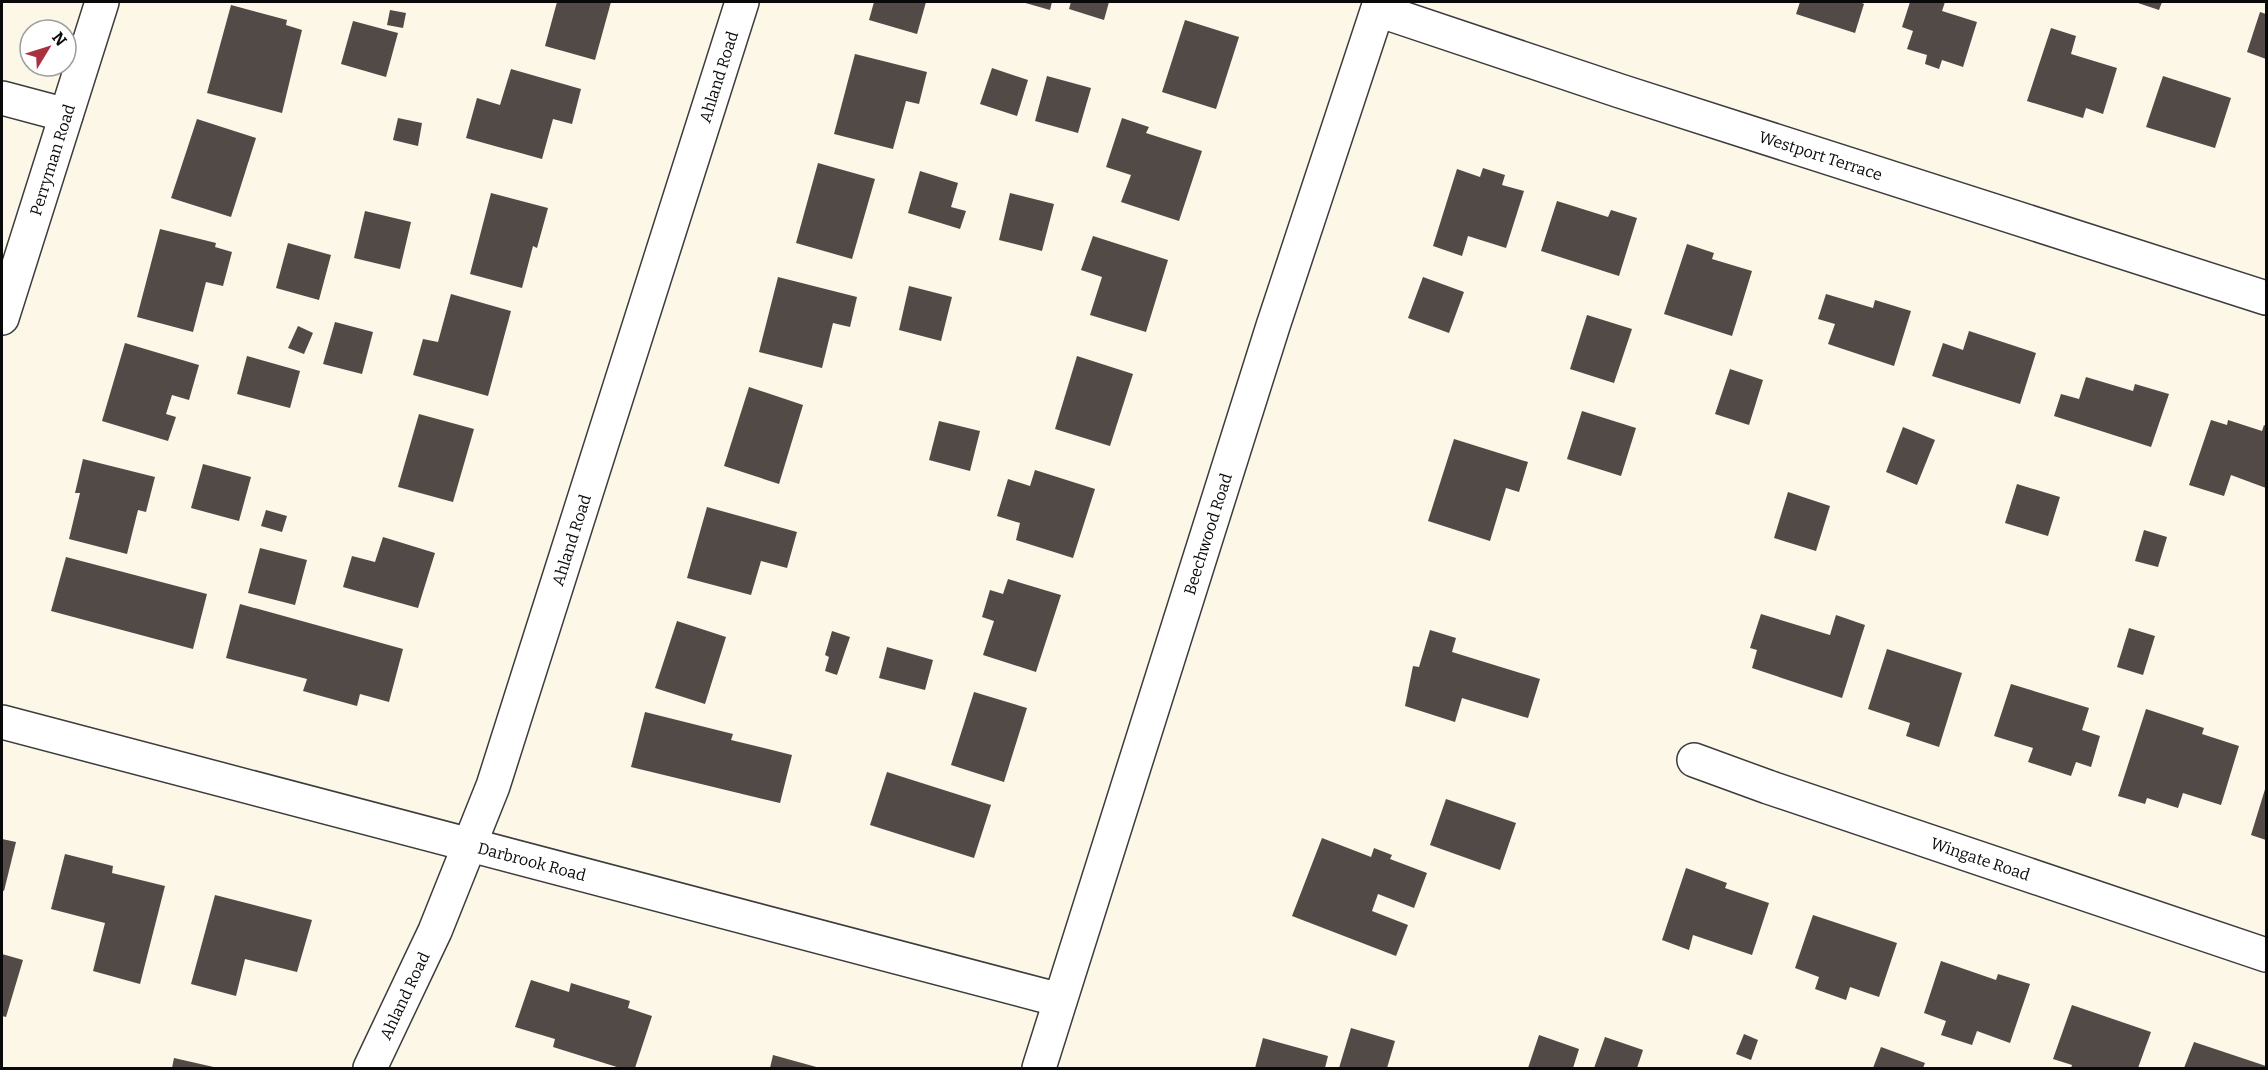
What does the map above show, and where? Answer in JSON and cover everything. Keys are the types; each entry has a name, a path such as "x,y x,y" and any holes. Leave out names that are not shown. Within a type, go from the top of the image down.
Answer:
{"street":[{"name":"Perryman Road","path":"2,318 102,2"},
{"name":"Ahland Road","path":"370,1068 435,931 493,786 742,2"},
{"name":"Westport Terrace","path":"1379,6 1631,94 2266,298"},
{"name":"Beechwood Road","path":"1039,1068 1273,326 1379,6"},
{"path":"2,98 66,115"},
{"name":"Darbrook Road","path":"2,722 1060,1000"},
{"name":"Wingate Road","path":"1694,760 2266,956"}],"building":[{"path":"557,2 611,2 595,60 545,46"},
{"path":"874,2 926,2 917,34 869,20"},
{"path":"1022,2 1052,2 1050,10"},
{"path":"1071,2 1109,2 1104,20 1069,9"},
{"path":"1800,2 1860,2 1864,4 1855,33 1796,14"},
{"path":"1910,2 1945,2 1942,11 1977,22 1963,67 1942,60 1939,69 1925,64 1927,55 1907,49 1913,31 1902,27"},
{"path":"2135,2 2162,2 2159,10"},
{"path":"231,5 287,20 286,25 302,30 282,113 207,93"},
{"path":"390,10 406,13 403,28 387,25"},
{"path":"2260,12 2266,14 2266,59 2247,52"},
{"path":"1185,20 1239,37 1216,109 1162,92"},
{"path":"353,21 398,33 386,77 341,64"},
{"path":"2051,28 2076,36 2071,54 2117,68 2103,114 2086,108 2083,118 2027,101"},
{"path":"855,54 927,72 919,104 906,101 893,149 834,134"},
{"path":"992,68 1028,80 1017,116 980,104"},
{"path":"511,69 581,89 572,124 553,119 542,159 466,138 477,98 500,105"},
{"path":"1047,76 1091,88 1078,133 1035,121"},
{"path":"2163,76 2231,98 2215,148 2146,127"},
{"path":"398,118 422,123 418,146 393,140"},
{"path":"1122,118 1149,127 1146,133 1202,151 1179,221 1121,202 1131,175 1106,167"},
{"path":"197,119 256,138 231,217 171,198"},
{"path":"818,163 875,179 852,259 796,243"},
{"path":"1483,168 1505,175 1502,185 1524,191 1506,248 1468,236 1462,256 1433,246 1457,169 1480,177"},
{"path":"920,171 958,183 951,207 966,211 960,229 908,213"},
{"path":"491,193 548,208 537,248 533,246 522,288 470,274"},
{"path":"1010,193 1054,204 1042,251 999,240"},
{"path":"1557,201 1608,217 1611,210 1637,218 1619,276 1541,251"},
{"path":"365,211 411,222 400,269 354,258"},
{"path":"160,229 216,243 215,247 232,252 223,286 206,282 193,332 137,317"},
{"path":"1093,236 1168,260 1146,332 1090,315 1102,277 1081,270"},
{"path":"288,243 331,255 319,300 276,288"},
{"path":"1687,244 1714,253 1712,259 1752,271 1732,336 1664,314"},
{"path":"778,277 857,297 850,327 833,323 822,368 759,352"},
{"path":"1423,277 1464,292 1449,333 1408,318"},
{"path":"909,286 952,297 941,341 899,330"},
{"path":"451,294 511,311 488,396 413,375 423,339 438,342"},
{"path":"1826,294 1873,308 1875,300 1911,311 1894,366 1828,344 1835,324 1818,319"},
{"path":"1587,315 1632,329 1614,383 1570,369"},
{"path":"335,322 373,332 362,374 323,364"},
{"path":"298,326 313,333 304,354 288,348"},
{"path":"1969,331 2036,353 2020,404 1932,376 1943,343 1963,350"},
{"path":"125,343 199,365 189,400 172,395 166,414 176,417 168,441 102,421"},
{"path":"247,356 300,371 290,408 237,394"},
{"path":"1077,356 1133,374 1110,446 1055,429"},
{"path":"1730,369 1763,380 1749,425 1715,414"},
{"path":"2086,377 2133,391 2135,384 2169,394 2151,447 2054,416 2061,394 2079,399"},
{"path":"749,387 803,405 779,484 724,466"},
{"path":"1582,411 1636,428 1621,476 1567,459"},
{"path":"419,414 474,429 453,502 398,487"},
{"path":"2211,420 2227,425 2228,420 2262,431 2264,425 2266,426 2266,488 2231,475 2224,496 2189,485"},
{"path":"939,421 980,431 970,471 929,460"},
{"path":"1903,427 1935,440 1917,485 1886,472"},
{"path":"1454,439 1528,462 1519,492 1506,488 1490,541 1428,521"},
{"path":"83,459 155,477 146,512 138,510 127,554 69,539 80,493 75,493"},
{"path":"203,464 251,477 239,521 191,508"},
{"path":"1035,470 1095,489 1073,558 1016,540 1020,523 997,516 1008,479 1030,486"},
{"path":"2017,484 2060,497 2048,536 2005,523"},
{"path":"1788,492 1830,506 1816,551 1774,538"},
{"path":"707,507 797,532 787,568 761,561 751,595 687,578"},
{"path":"266,510 287,516 282,532 261,526"},
{"path":"2144,530 2167,537 2158,567 2135,561"},
{"path":"383,537 435,553 418,608 343,587 352,556 375,562"},
{"path":"260,548 307,560 295,605 248,593"},
{"path":"66,557 207,594 193,649 51,611"},
{"path":"1008,579 1061,595 1036,672 983,655 994,621 982,617 990,590 1003,594"},
{"path":"240,604 403,649 389,702 360,694 357,706 303,691 307,679 226,658"},
{"path":"1761,614 1830,635 1836,615 1865,625 1842,698 1752,668 1757,650 1750,648"},
{"path":"677,621 726,637 705,704 655,688"},
{"path":"2129,628 2155,636 2143,675 2117,667"},
{"path":"1430,630 1456,638 1452,652 1540,679 1528,718 1462,698 1455,722 1405,706 1413,666 1419,667"},
{"path":"832,631 850,637 837,675 825,671 829,657 825,655"},
{"path":"887,647 933,660 925,690 879,678"},
{"path":"1887,649 1962,673 1939,747 1906,736 1910,723 1868,709"},
{"path":"2011,684 2089,708 2082,730 2100,736 2091,767 2076,762 2071,776 2028,762 2033,748 1994,736"},
{"path":"974,692 1027,708 1004,782 951,765"},
{"path":"2146,709 2204,728 2202,734 2239,746 2221,805 2183,793 2178,808 2147,798 2145,804 2118,796"},
{"path":"645,712 733,734 731,740 792,755 780,803 631,767"},
{"path":"887,772 991,805 974,858 870,825"},
{"path":"2266,786 2266,840 2251,835"},
{"path":"1446,799 1516,823 1500,870 1430,845"},
{"path":"1322,838 1371,857 1374,848 1392,855 1390,859 1427,873 1414,908 1378,894 1372,911 1408,925 1396,956 1292,916"},
{"path":"2,839 16,842 4,891 2,890"},
{"path":"65,854 113,866 112,873 165,886 140,984 93,971 105,923 51,909"},
{"path":"1686,868 1727,883 1725,888 1769,903 1752,955 1693,935 1689,950 1662,940"},
{"path":"215,895 312,920 297,972 245,959 236,996 191,984"},
{"path":"1813,915 1897,943 1879,997 1850,987 1846,1000 1815,989 1819,977 1795,968"},
{"path":"2,954 23,960 6,1017 2,1016"},
{"path":"1941,961 1996,980 1998,974 2030,984 2010,1043 1977,1031 1972,1045 1941,1035 1946,1021 1924,1013"},
{"path":"531,980 569,992 571,983 630,1001 628,1008 652,1016 635,1068 620,1068 553,1047 555,1039 515,1027"},
{"path":"2072,1005 2151,1032 2138,1068 2071,1068 2072,1065 2053,1059"},
{"path":"1351,1028 1395,1041 1387,1068 1339,1068"},
{"path":"1744,1034 1758,1040 1751,1060 1736,1054"},
{"path":"1539,1035 1579,1049 1573,1068 1528,1068"},
{"path":"1605,1037 1643,1050 1637,1068 1594,1068"},
{"path":"1263,1038 1328,1056 1325,1068 1255,1068"},
{"path":"2194,1042 2266,1066 2266,1068 2184,1068"},
{"path":"1881,1047 1925,1063 1923,1068 1873,1068"},
{"path":"773,1055 820,1068 770,1068"},
{"path":"174,1058 218,1068 172,1068"}]}
